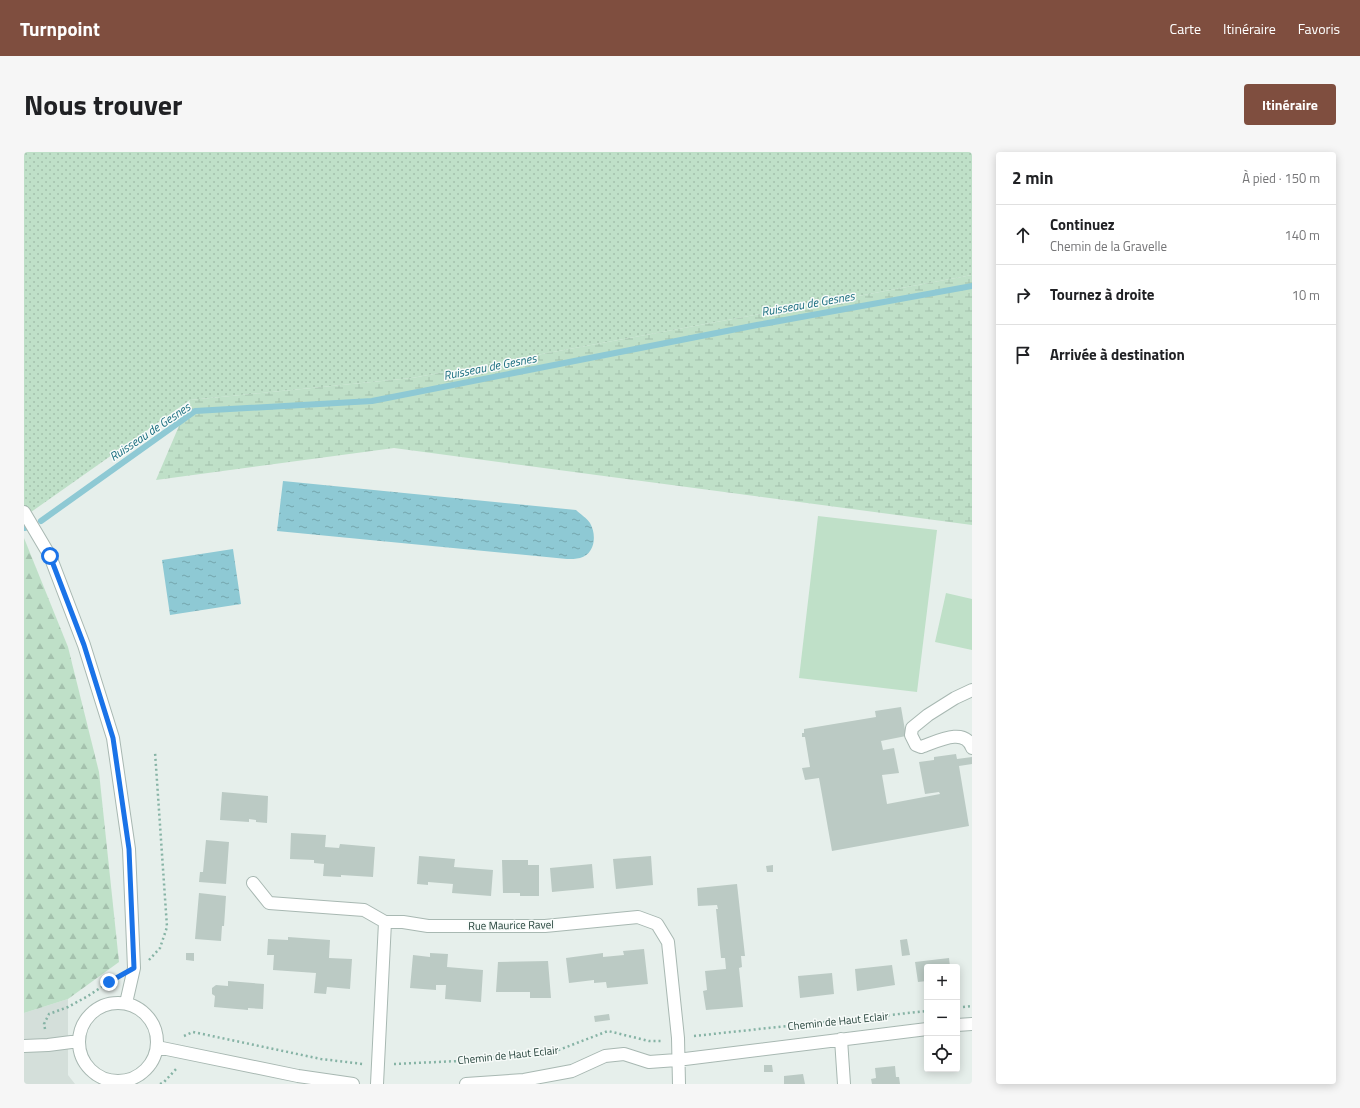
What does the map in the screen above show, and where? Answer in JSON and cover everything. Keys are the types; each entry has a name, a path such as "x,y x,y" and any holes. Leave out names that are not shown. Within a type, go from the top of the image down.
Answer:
{"street":[{"path":"24,512 50,556 84,645 113,738 129,849 134,968 126,1003"},
{"path":"972,690 955,698 928,715 912,728 911,735 916,745 921,747 956,736 965,738 972,748"},
{"path":"253,883 269,903 364,910 385,922 377,1084"},
{"name":"Rue Maurice Ravel","path":"385,922 403,922 428,926 546,926 638,917 657,924 668,942 678,1038 678,1084"},
{"path":"115,1002 126,1003 137,1007 146,1014 153,1024 157,1035 157,1047 154,1059 138,1076 127,1080 115,1081 103,1079 85,1064 80,1053 78,1041 80,1030 86,1019 93,1011 103,1005 115,1002"},
{"path":"960,1025 972,1024"},
{"name":"Chemin de Haut Eclair","path":"466,1084 524,1080 572,1071 605,1056 624,1054 649,1062 677,1060 924,1029"},
{"path":"841,1039 844,1084"},
{"path":"24,1046 48,1045 78,1041"},
{"path":"157,1047 298,1076 353,1084"}],"path":[{"path":"48,1045 44,1024 49,1014 68,1007 109,982 150,960 160,948 167,927 155,752"},
{"name":"Chemin de Haut Eclair","path":"184,1036 193,1032 321,1059 378,1064 459,1061 556,1051 608,1031 649,1041 666,1040 924,1011"},
{"path":"160,1084 178,1068"}],"shaded area":[{"path":"68,999 68,1075 75,1084 24,1084 24,1013"}],"green space":[{"path":"24,152 972,152 972,275 412,378 190,400 24,517"},
{"path":"972,275 972,525 394,448 156,480 190,400 412,378"},
{"path":"818,516 937,530 917,692 799,678"},
{"path":"24,538 68,647 99,772 119,962 68,999 24,1013"},
{"path":"946,593 972,599 972,650 935,642"}],"water":[{"path":"283,481 576,510 590,523 594,533 593,544 589,553 585,556 567,559 277,531"},
{"path":"233,549 241,604 170,615 162,560"}],"building":[{"path":"901,707 906,736 881,741 883,750 894,748 899,773 882,775 887,804 940,794 939,792 925,794 919,762 934,760 934,757 956,754 957,759 972,757 972,764 959,766 969,826 832,851 819,778 805,780 802,768 810,767 805,737 802,737 802,733 804,733 804,729 876,717 875,711"},
{"path":"222,792 268,796 267,823 256,822 256,820 249,819 249,822 220,820"},
{"path":"291,833 326,835 325,847 339,848 340,844 375,847 373,877 341,875 341,877 323,876 324,864 314,863 314,860 290,859"},
{"path":"206,840 229,842 226,884 199,882 200,872 203,872"},
{"path":"419,856 455,859 454,867 493,870 491,896 452,893 453,884 428,882 428,885 417,884"},
{"path":"651,856 653,885 616,889 613,859"},
{"path":"502,860 528,860 528,865 539,865 539,896 520,896 520,893 503,893"},
{"path":"592,864 594,888 552,892 550,868"},
{"path":"773,865 773,872 767,872 766,866"},
{"path":"737,884 745,956 741,956 742,967 739,968 743,1007 706,1010 703,991 707,990 705,971 726,969 725,958 721,958 716,909 718,909 717,905 698,906 697,888"},
{"path":"199,893 226,896 224,926 222,926 221,941 195,939"},
{"path":"288,937 330,940 329,958 352,959 350,989 327,987 326,994 314,993 316,973 273,970 274,955 267,955 268,939 288,940"},
{"path":"907,939 910,955 902,956 900,940"},
{"path":"644,949 648,984 607,988 606,982 594,983 594,980 569,983 566,958 603,953 603,957 624,955 623,951"},
{"path":"186,953 194,953 194,961 186,960"},
{"path":"430,953 448,954 447,967 483,970 481,1002 445,999 446,985 436,985 436,990 410,988 413,955 430,957"},
{"path":"949,958 950,964 924,964 924,981 918,982 915,962"},
{"path":"548,961 551,998 530,998 530,992 496,992 498,962"},
{"path":"892,965 895,985 857,991 855,969"},
{"path":"832,973 834,994 800,998 798,976"},
{"path":"228,981 264,984 263,1009 248,1008 248,1010 214,1007 215,996 212,994 212,988 216,985 228,986"},
{"path":"609,1014 610,1020 595,1022 594,1016"},
{"path":"764,1065 772,1065 773,1072 764,1072"},
{"path":"895,1066 896,1077 899,1077 900,1084 872,1084 871,1079 876,1078 875,1068"},
{"path":"803,1074 805,1084 784,1084 784,1076"}],"waterway":[{"name":"Ruisseau de Gesnes","path":"41,521 195,411 372,401 757,325 972,286"}],"route":[{"path":"50,556 84,645 113,738 129,849 134,968 109,982"}]}
